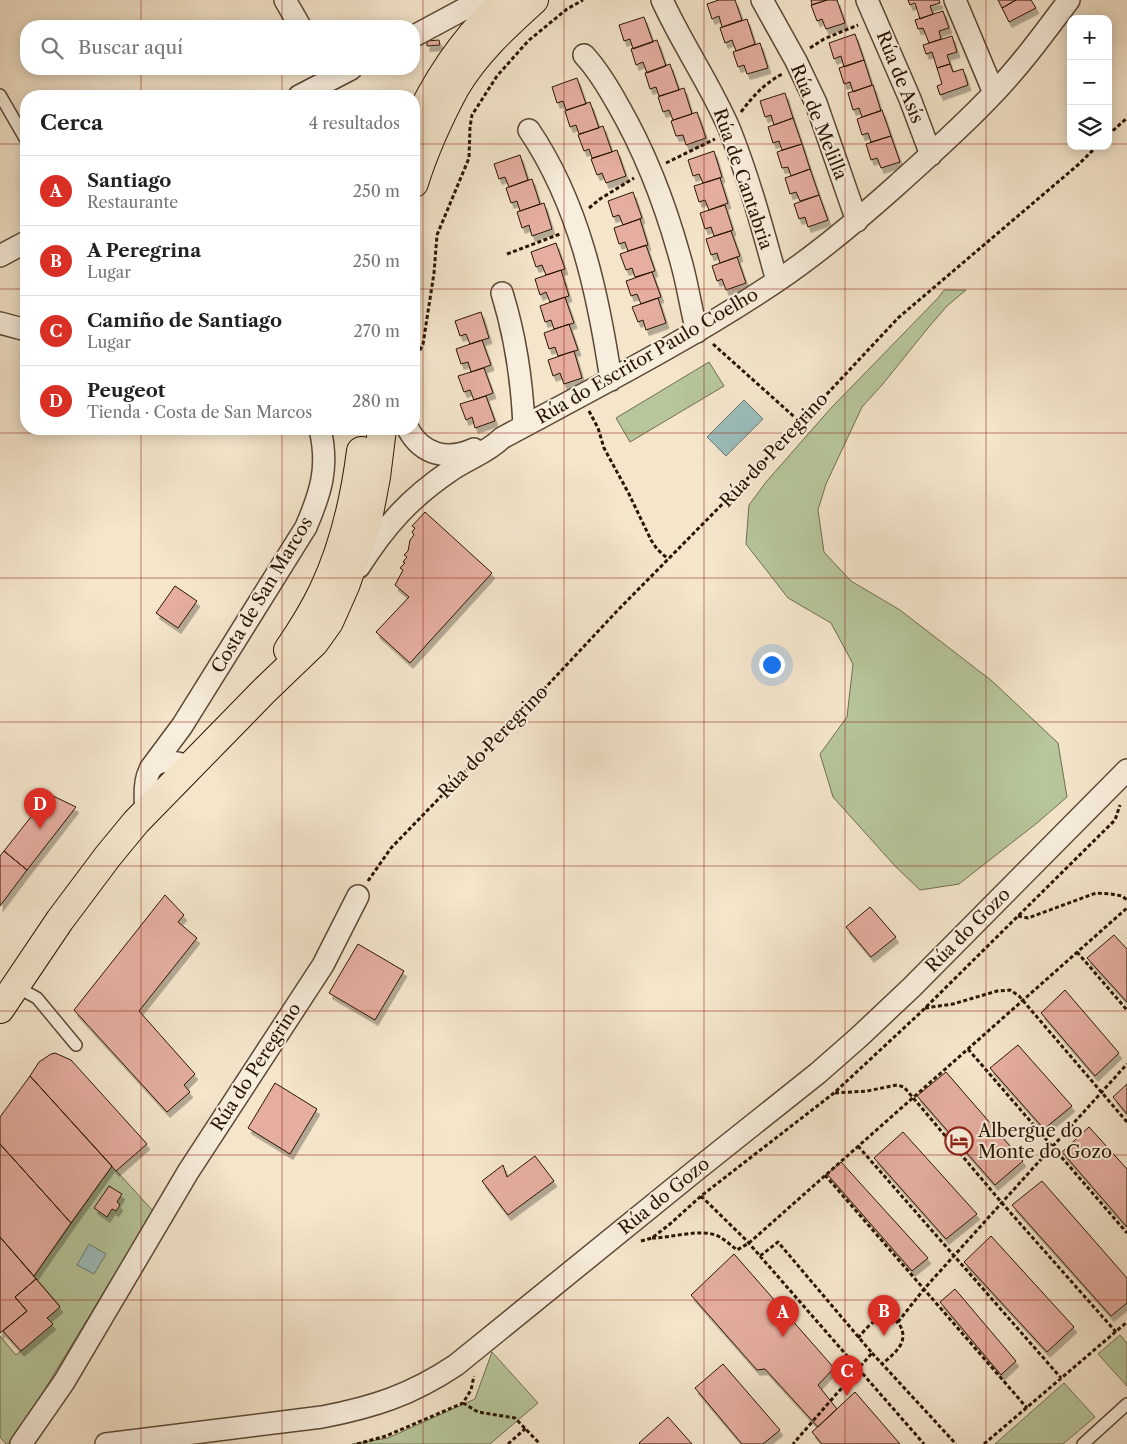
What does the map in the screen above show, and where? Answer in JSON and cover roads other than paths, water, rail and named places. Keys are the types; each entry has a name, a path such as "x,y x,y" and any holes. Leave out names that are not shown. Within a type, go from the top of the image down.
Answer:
{"main road":[{"path":"420,117 428,100 477,22 520,0"},
{"path":"420,166 456,88 483,51 534,0"},
{"path":"456,88 457,72 477,22"},
{"path":"263,692 315,606 338,554 348,520 358,473 363,435"},
{"path":"0,1009 60,920 108,856 146,813 183,764 263,692 318,637 330,622 367,524 376,478 381,435"}],"street":[{"path":"285,0 297,20"},
{"name":"Rúa de Cantabria","path":"662,0 712,92 729,128 750,188 777,281"},
{"name":"Rúa de Melilla","path":"762,0 796,61 816,103 857,221"},
{"path":"955,0 994,93"},
{"name":"Rúa do Escritor Paulo Coelho","path":"345,586 385,529 406,505 452,470 494,447 502,438 611,380 704,337 857,221 931,155 994,93 1064,3"},
{"name":"Rúa de Asís","path":"870,7 910,99 931,155"},
{"path":"421,33 477,22"},
{"path":"584,54 597,69 625,116 651,170 665,207 704,337"},
{"path":"307,90 327,75"},
{"path":"529,130 540,146 575,222 585,252 599,309 611,380"},
{"path":"0,256 20,245"},
{"path":"502,293 509,316 518,365 524,426"},
{"path":"0,324 20,329"},
{"name":"Costa de San Marcos","path":"146,813 144,787 150,768 182,726 306,527 318,498 323,476 324,461 321,435"},
{"name":"Rúa do Escritor Paulo Coelho","path":"412,435 424,447 445,456 456,456 493,439 502,438"},
{"name":"Costa de San Marcos","path":"182,726 174,754 183,764"},
{"path":"150,768 160,762 183,764"},
{"name":"Rúa do Gozo","path":"106,1444 322,1417 352,1411 398,1397 436,1378 456,1365 775,1108 859,1037 912,987 1127,770"},
{"name":"Rúa do Peregrino","path":"21,1444 64,1382 188,1172 323,965 358,896"}],"lane":[{"path":"0,95 20,130"},
{"path":"15,986 37,998 76,1045"},
{"path":"1083,1444 1127,1404"}],"water":[{"path":"744,400 763,419 726,456 707,437"},
{"path":"89,1244 106,1254 94,1274 77,1265"}],"place":[{"name":"Peugeot","path":"40,829"},
{"name":"Albergue do Monte do Gozo","path":"959,1141"},
{"name":"A Peregrina","path":"884,1336"},
{"name":"Santiago","path":"783,1337"},
{"name":"Camiño de Santiago","path":"847,1396"}]}
